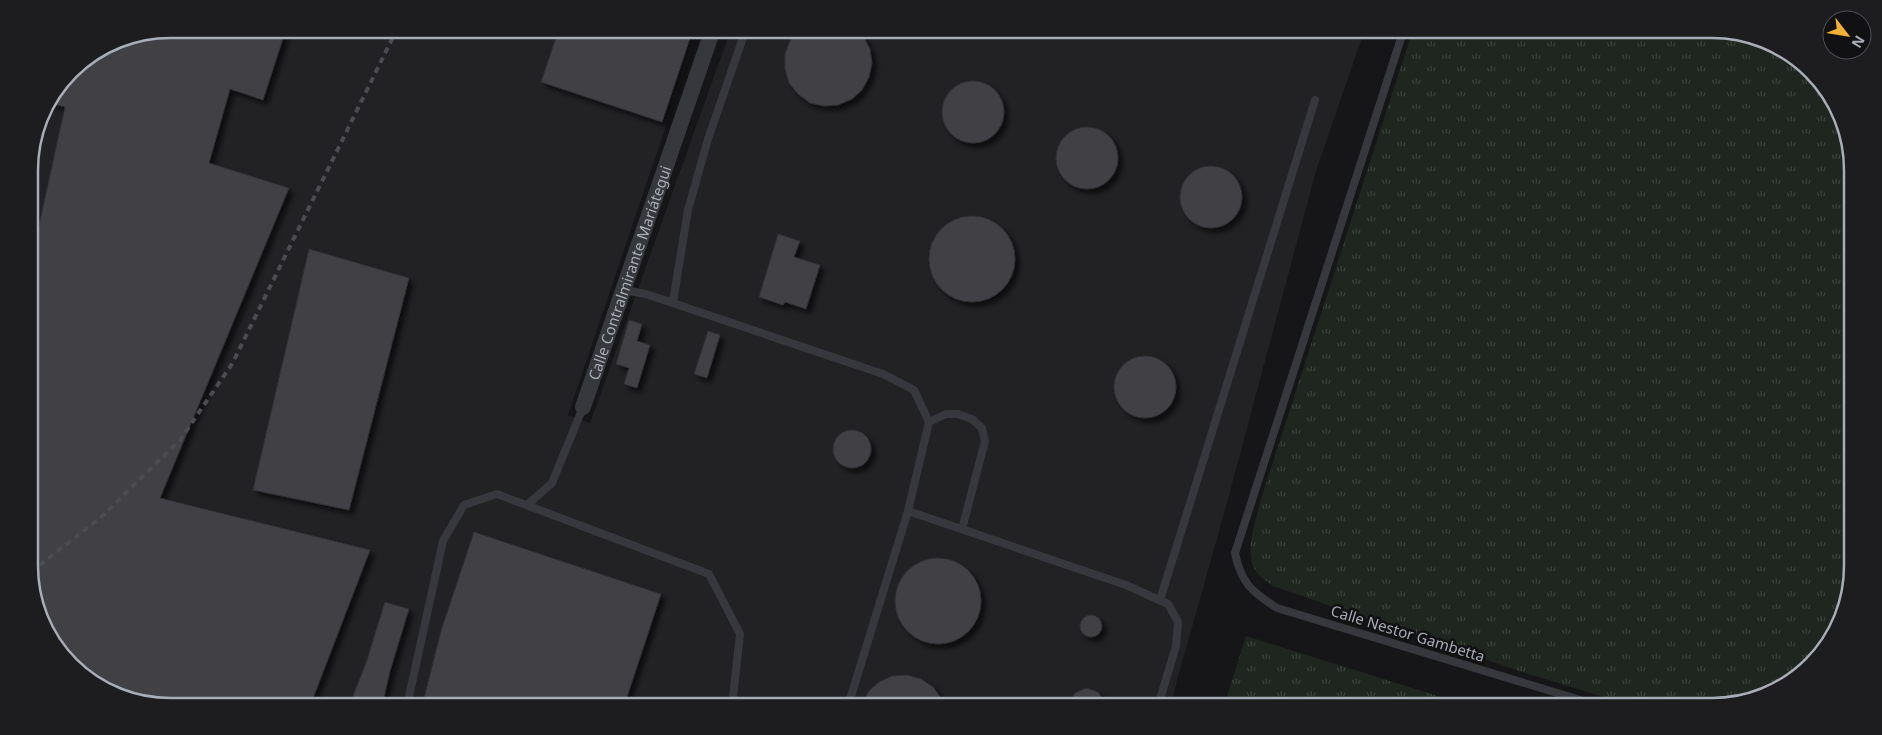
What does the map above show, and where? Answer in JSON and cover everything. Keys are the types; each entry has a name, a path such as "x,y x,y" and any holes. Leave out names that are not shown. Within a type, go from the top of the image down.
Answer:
{"street":[{"name":"Calle Contralmirante Mariátegui","path":"583,407 710,38"}],"lane":[{"path":"673,302 688,210 708,140 743,38"},
{"name":"Calle Nestor Gambetta","path":"1401,38 1235,553 1239,569 1247,586 1258,596 1277,608 1571,697"},
{"path":"1160,600 1315,100"},
{"path":"624,290 673,302 883,374 914,390 929,422 908,511 851,698"},
{"name":"Calle Contralmirante Mariátegui","path":"527,505 552,483 583,407"},
{"path":"929,422 946,414 958,414 972,419 982,428 985,441 962,529"},
{"path":"410,698 442,540 464,505 497,494 709,574 740,634 733,698"},
{"path":"908,511 1126,585 1168,604 1178,622 1176,646 1161,697"}],"shaded area":[{"path":"170,38 696,38 568,415 590,423 728,38 1362,38 1316,171 1172,697 170,698 144,695 111,684 46,610 40,591 38,566 38,161 40,144 51,111 60,96 82,70 103,55 135,42"}],"green space":[{"path":"1410,38 1721,38 1738,40 1771,51 1800,70 1812,82 1831,111 1840,135 1843,152 1844,566 1842,591 1831,624 1817,646 1793,670 1778,680 1755,690 1721,697 1604,697 1522,672 1273,586 1260,576 1253,567 1251,558 1252,538 1261,499"},
{"path":"1246,636 1442,697 1227,697"}],"building":[{"path":"170,38 283,38 263,100 230,89 209,163 289,188 160,498 370,550 313,698 170,698 144,695 111,684 82,665 70,653 51,624 40,591 38,566 38,230 65,107 55,104 65,89 82,70 103,55 135,42"},
{"path":"556,38 690,38 662,122 541,82"},
{"path":"792,38 864,38 870,49 872,63 869,77 862,90 852,99 838,105 824,106 810,103 798,94 789,83 785,69 785,54"},
{"path":"973,81 990,86 995,90 999,95 1004,112 999,129 995,134 990,138 973,143 956,138 951,134 947,129 942,112 947,95 951,90 956,86"},
{"path":"1087,127 1104,132 1109,136 1113,141 1118,158 1113,175 1109,180 1104,184 1087,189 1070,184 1065,180 1061,175 1056,158 1061,141 1065,136 1070,132"},
{"path":"1211,166 1228,171 1233,175 1237,180 1242,197 1237,214 1233,219 1228,223 1211,228 1194,223 1189,219 1185,214 1180,197 1185,180 1189,175 1194,171"},
{"path":"964,216 980,216 989,219 1003,228 1012,242 1015,259 1012,276 1003,290 989,299 980,302 964,302 948,295 936,283 929,267 929,251 936,235 948,223"},
{"path":"778,234 800,241 794,257 820,265 806,309 785,302 783,305 759,297"},
{"path":"309,249 409,278 349,510 253,490"},
{"path":"629,320 642,324 637,341 650,345 637,388 624,384 629,368 616,364"},
{"path":"708,331 720,335 707,378 694,374"},
{"path":"1145,356 1162,361 1167,365 1171,370 1176,387 1171,404 1167,409 1162,413 1145,418 1128,413 1123,409 1119,404 1114,387 1119,370 1123,365 1128,361"},
{"path":"852,430 866,435 871,449 866,463 852,468 838,463 833,449 838,435"},
{"path":"474,532 661,594 627,698 424,698 441,631"},
{"path":"930,558 946,558 955,561 969,570 978,584 981,601 978,618 969,632 955,641 946,644 930,644 914,637 902,625 895,609 895,593 902,577 914,565"},
{"path":"385,602 409,609 384,698 352,698 366,663"},
{"path":"1091,615 1099,618 1102,626 1099,634 1091,637 1083,634 1080,626 1083,618"},
{"path":"907,675 921,679 933,687 941,698 865,698 879,682 892,676"},
{"path":"1086,688 1098,692 1101,697 1073,697 1075,693"}],"railway":[{"path":"38,567 99,519 180,440 232,364 393,38"}]}
